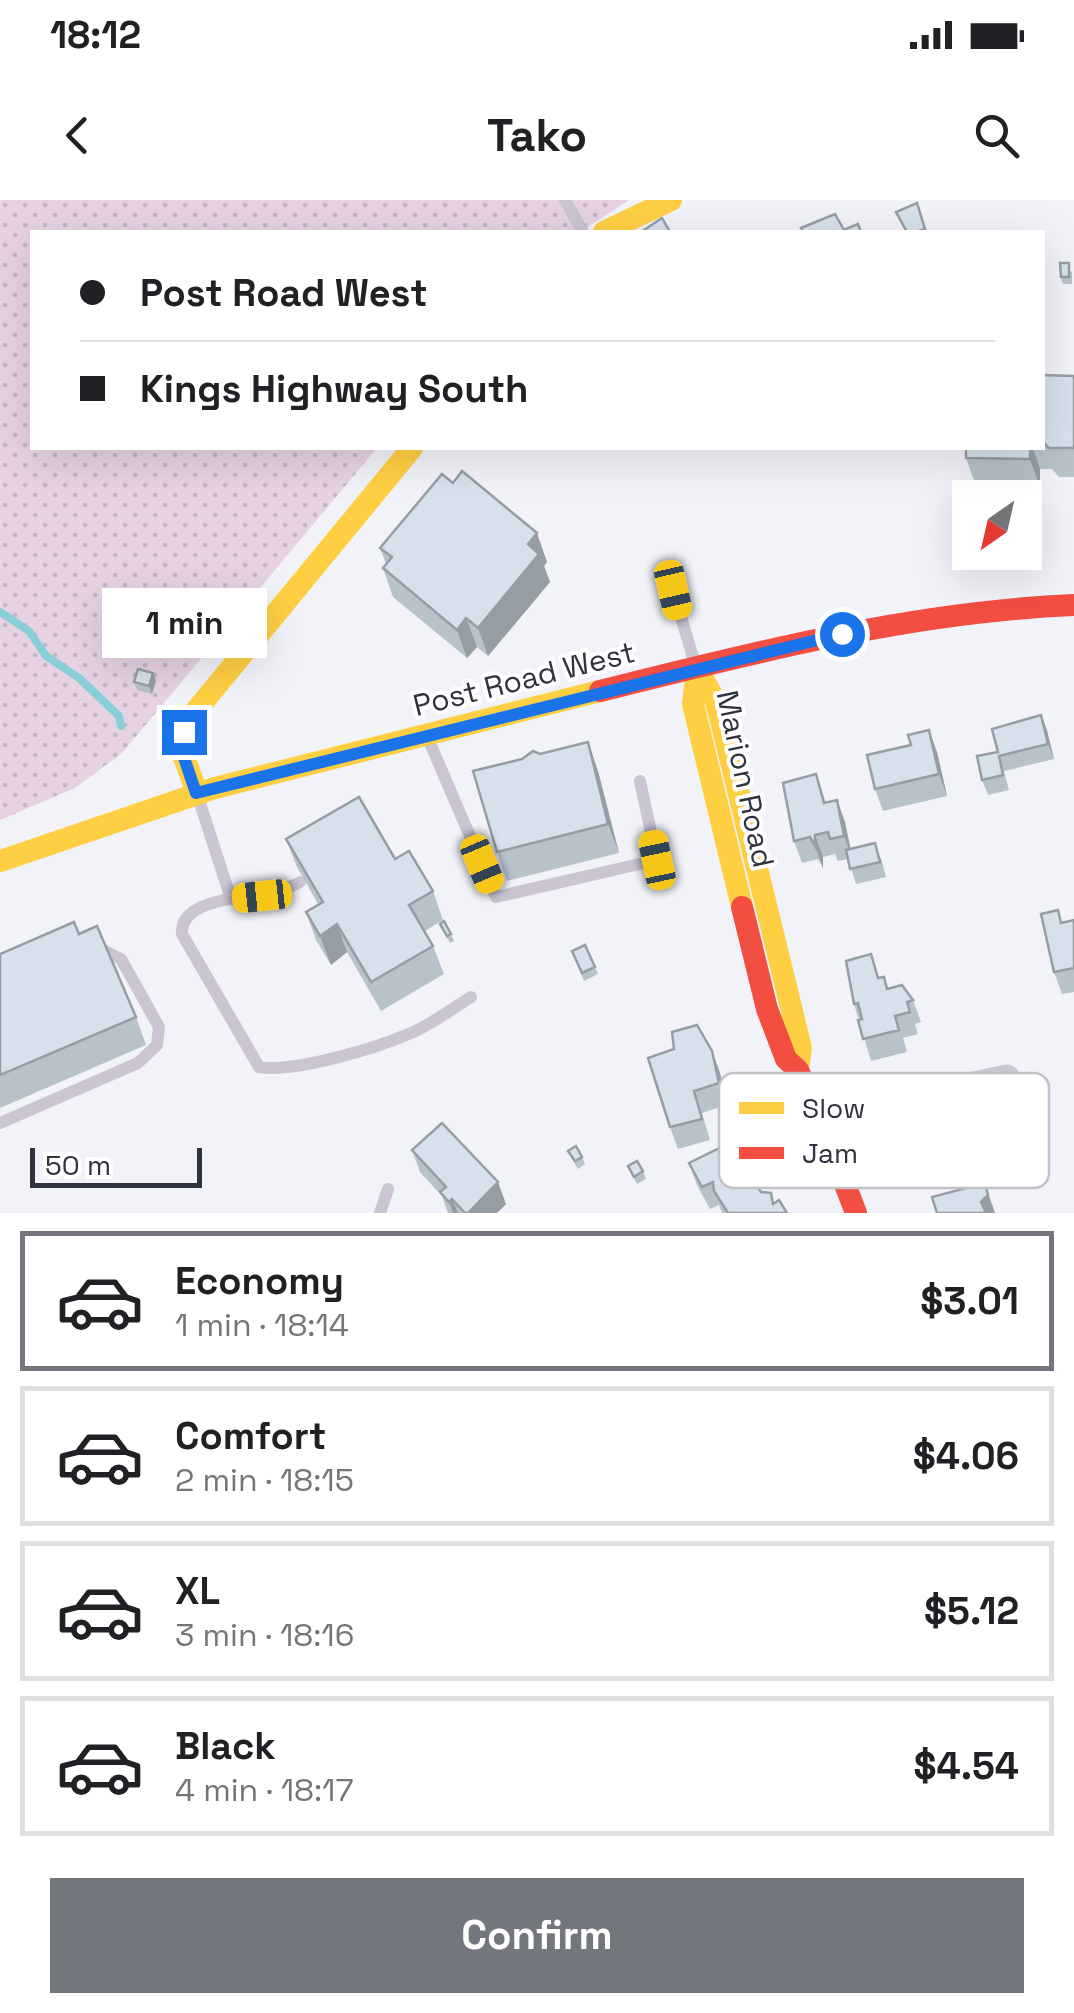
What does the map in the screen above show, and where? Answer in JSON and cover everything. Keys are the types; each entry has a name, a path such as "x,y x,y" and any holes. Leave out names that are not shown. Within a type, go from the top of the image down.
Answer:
{"main road":[{"path":"608,230 671,200"},
{"path":"196,793 181,749 190,718 410,450"},
{"name":"Post Road West","path":"0,861 196,793 697,668 928,618 1074,605"},
{"name":"Marion Road","path":"697,668 716,702 724,733 801,1048 799,1073"},
{"name":"Marion Road","path":"846,1188 856,1213"}],"lane":[{"path":"565,200 582,230"},
{"path":"673,590 697,668"},
{"path":"426,734 496,897 657,860 640,780"},
{"path":"196,793 214,836 232,899"},
{"path":"300,882 276,894 208,902 190,911 181,928 259,1067 281,1068 387,1042 415,1032 471,996"},
{"path":"0,1123 138,1064 157,1045 159,1027 121,960 100,946 66,947"},
{"path":"380,1213 388,1189"}],"shaded area":[{"path":"0,200 629,200 583,230 30,230 30,450 375,450 122,753 75,788 0,820"}],"building":[{"path":"917,203 925,229 906,230 896,212"},
{"path":"835,214 844,230 802,230"},
{"path":"662,218 669,230 644,230"},
{"path":"1060,263 1069,263 1069,277 1061,277"},
{"path":"1045,375 1074,376 1074,448 1049,448 1045,444"},
{"path":"966,450 1030,450 1030,459 966,458"},
{"path":"462,471 537,533 528,544 539,554 478,628 466,618 457,630 383,568 392,557 380,548 442,474 453,483"},
{"path":"138,669 153,673 149,686 134,682"},
{"path":"1041,715 1048,744 999,756 1003,775 982,780 977,756 998,752 992,729"},
{"path":"929,730 939,774 875,789 867,755 911,745 908,735"},
{"path":"588,742 608,824 497,852 473,771 522,759 533,751 540,754"},
{"path":"816,774 824,803 837,800 844,836 830,839 828,832 815,835 815,846 810,837 794,841 783,783"},
{"path":"359,797 395,859 409,851 433,891 409,905 433,946 371,982 337,924 320,936 306,912 323,902 286,839"},
{"path":"875,843 880,862 850,869 846,850"},
{"path":"1058,910 1061,923 1074,920 1074,968 1054,972 1041,914"},
{"path":"444,921 451,934 447,936 440,924"},
{"path":"74,922 79,934 97,926 136,1017 0,1075 0,954"},
{"path":"585,945 595,967 582,973 572,951"},
{"path":"871,954 878,978 884,977 887,989 902,985 913,1000 907,1002 910,1012 895,1016 899,1030 863,1039 858,1020 862,1019 858,1003 854,1004 846,961"},
{"path":"697,1025 712,1051 719,1083 694,1091 702,1119 670,1127 648,1058 674,1049 672,1032"},
{"path":"442,1123 498,1182 468,1213 440,1192 446,1187 412,1150"},
{"path":"576,1146 582,1157 575,1161 568,1151"},
{"path":"719,1148 719,1188 759,1188 771,1193 773,1204 779,1200 787,1213 728,1213 714,1191 713,1182 702,1187 689,1163"},
{"path":"637,1161 643,1171 634,1177 628,1166"},
{"path":"966,1188 986,1188 988,1195 981,1202 986,1213 937,1213 932,1197"}],"waterway":[{"path":"0,612 29,631 46,656 79,678 119,716 121,726"}],"traffic: slow":[{"path":"608,230 671,200"},
{"path":"197,793 181,749 190,718 410,450"},
{"path":"742,907 693,704 697,668 716,702 724,733 801,1048 798,1070"},
{"path":"0,861 215,788 600,691"}],"traffic: jam":[{"path":"600,691 776,648 894,625 1074,605"},
{"path":"742,907 767,1009 786,1059 799,1073"},
{"path":"846,1188 856,1213"}],"route":[{"path":"184,732 181,749 196,793 842,634"}]}
